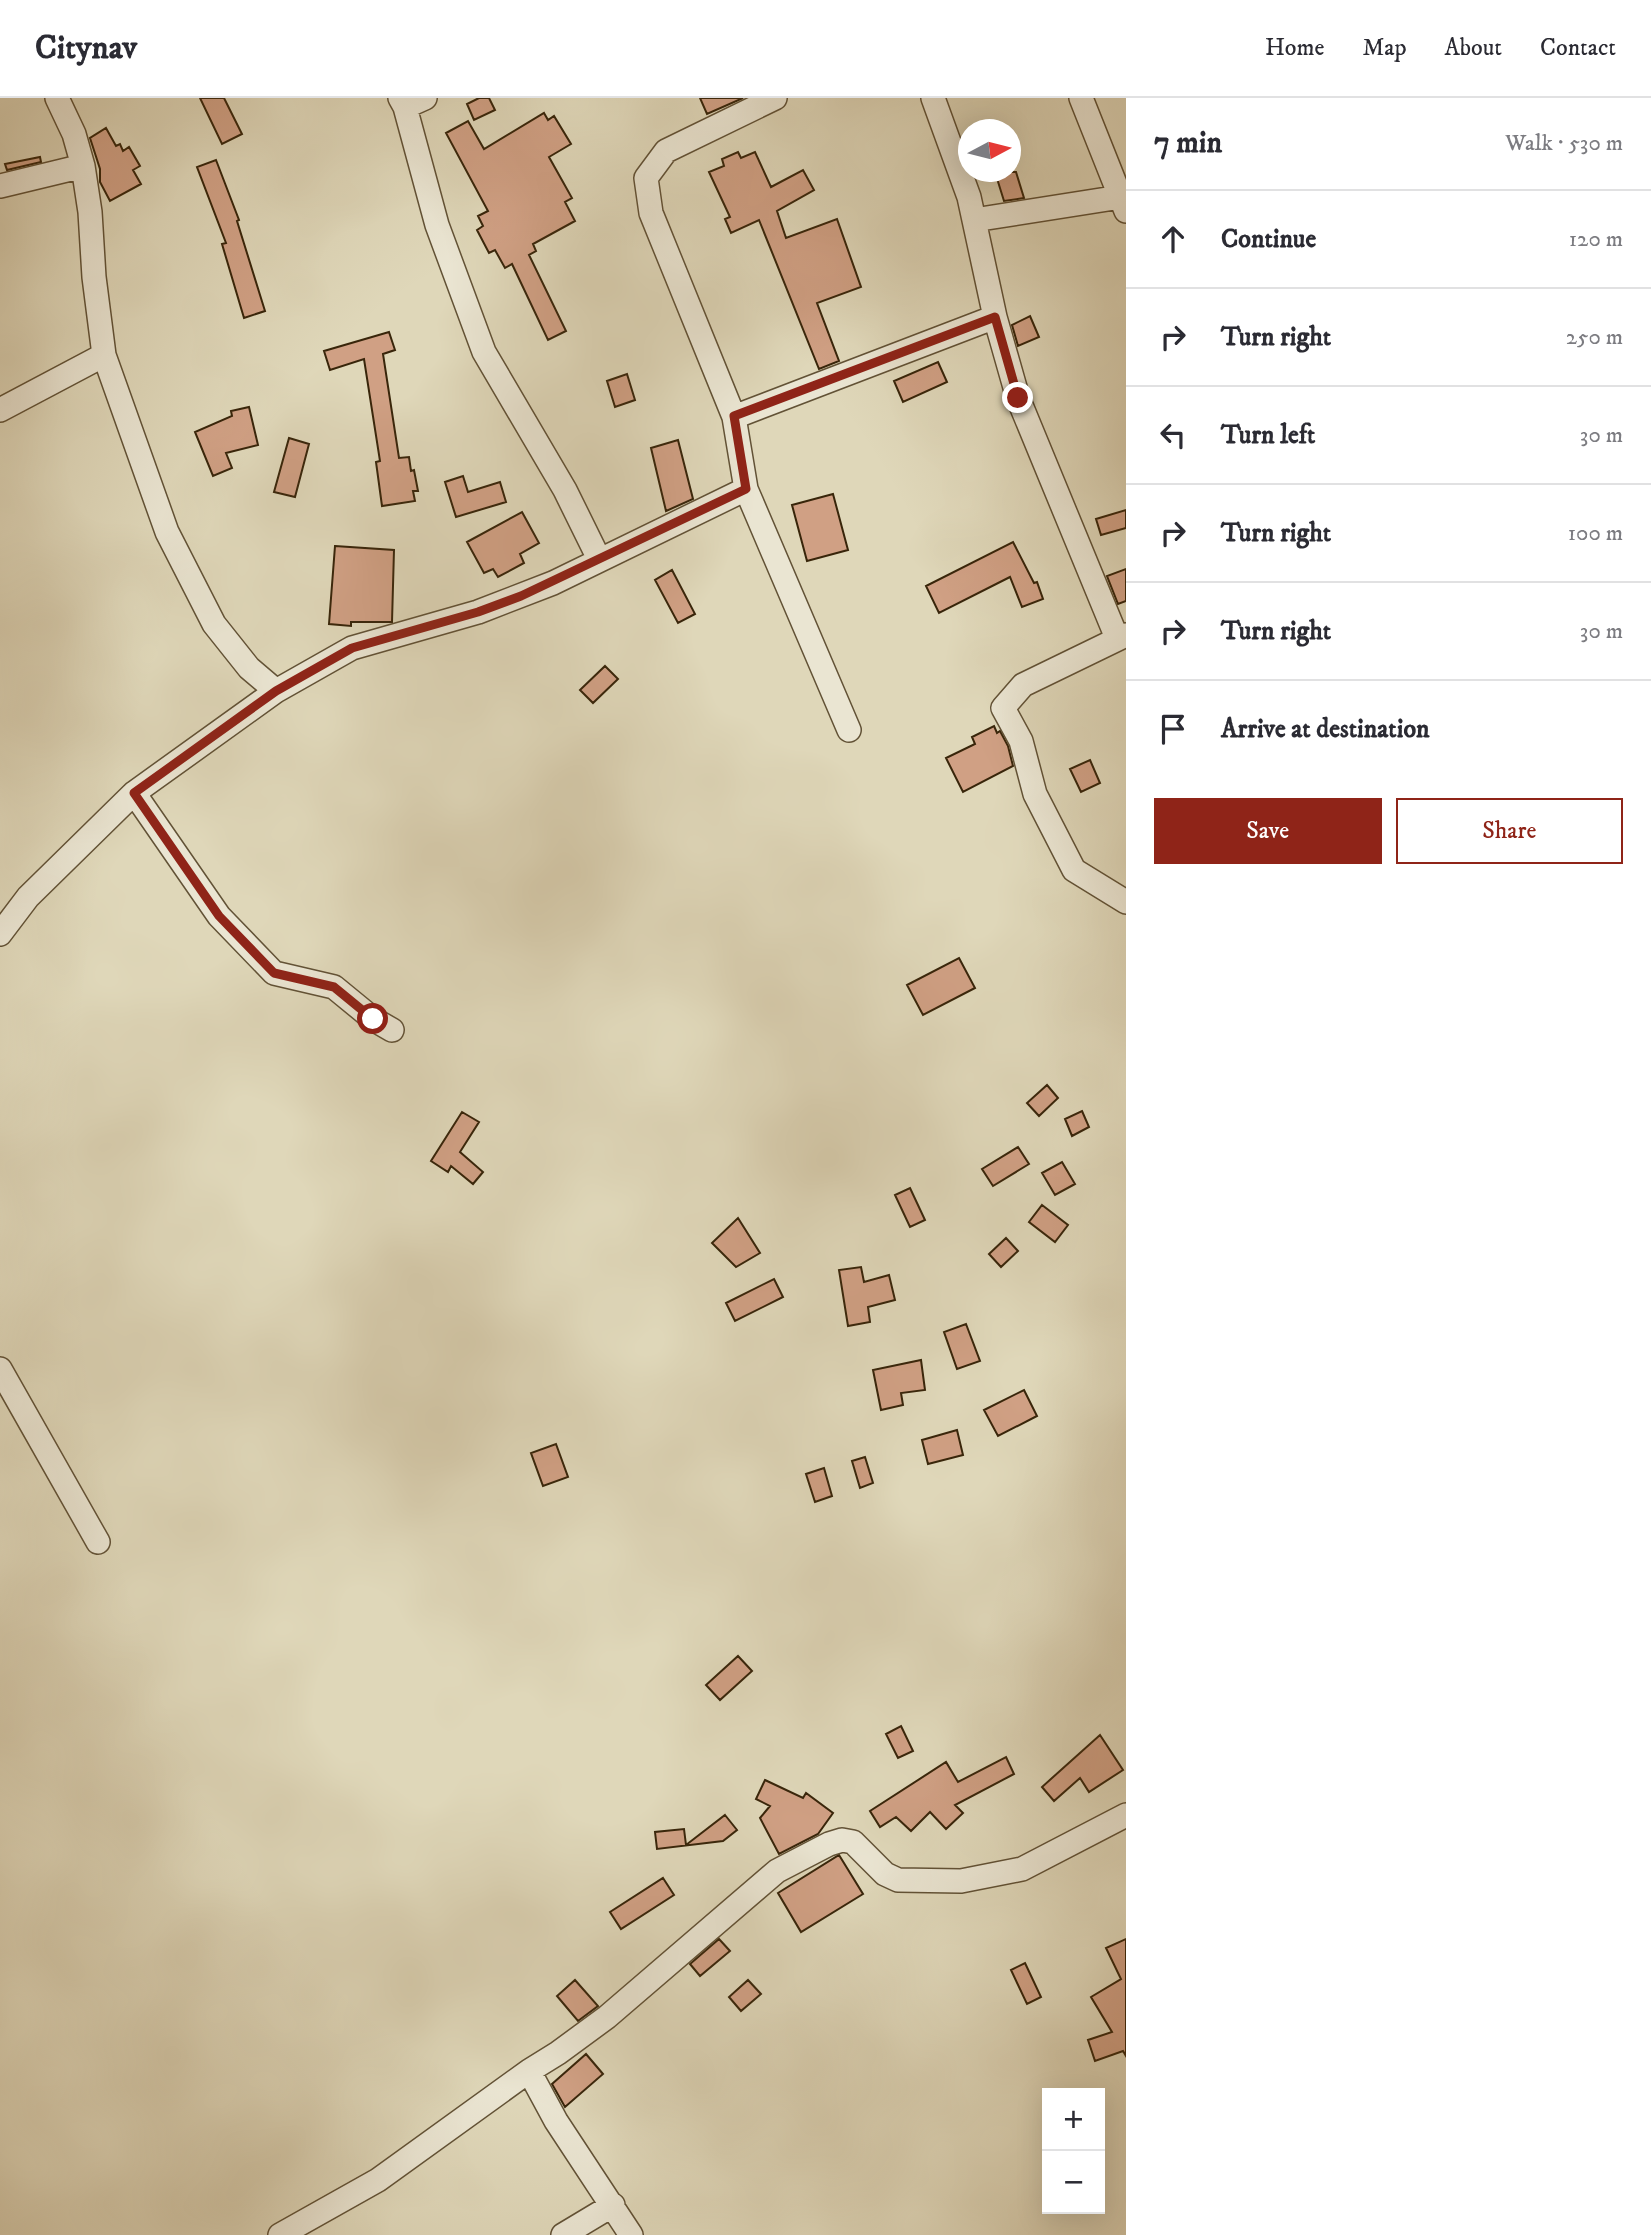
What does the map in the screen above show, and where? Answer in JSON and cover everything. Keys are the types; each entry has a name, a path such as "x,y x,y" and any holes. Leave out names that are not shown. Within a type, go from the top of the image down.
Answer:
{"street":[{"path":"57,98 74,134 83,166 104,355 167,532 214,624 248,667 276,691"},
{"path":"775,98 666,151 646,177 651,214 734,416 746,489 849,730"},
{"path":"933,98 969,197 995,317 1018,398 1121,636 1023,685 1003,708 1021,741 1035,794 1074,870 1126,902"},
{"path":"974,220 1124,202 1081,98"},
{"path":"410,101 437,225 484,352 565,490 599,559"},
{"path":"0,186 83,166"},
{"path":"734,416 995,317"},
{"path":"0,410 104,355"},
{"path":"0,934 28,897 134,793 276,691 352,648 478,612 553,583 746,489"},
{"path":"134,793 219,916 274,973 334,987 373,1019 392,1030"},
{"path":"0,1368 98,1542"},
{"path":"280,2235 378,2180 558,2053 607,2017 777,1871 829,1844 842,1840 853,1842 885,1874 898,1880 961,1881 1022,1869 1126,1815"},
{"path":"529,2071 556,2121 614,2205 631,2235"},
{"path":"563,2235 614,2205"}],"building":[{"path":"200,98 224,98 242,134 222,144"},
{"path":"479,98 489,98 495,110 474,120 467,104"},
{"path":"700,98 743,98 707,114"},
{"path":"544,113 548,120 554,116 571,144 549,157 572,198 565,202 575,221 533,244 536,251 529,255 566,331 548,340 512,264 505,268 495,250 489,253 477,230 483,226 478,216 488,211 446,133 468,121 484,149"},
{"path":"106,128 116,146 120,144 123,151 129,147 140,166 133,170 141,184 110,201 100,182 100,169 90,138"},
{"path":"738,152 741,158 755,152 771,187 803,170 814,190 777,211 786,238 837,219 861,287 817,303 839,361 819,369 759,220 731,233 725,219 730,217 709,172 724,166 722,159"},
{"path":"40,157 41,162 7,170 5,164"},
{"path":"216,160 239,220 237,221 265,311 244,318 222,244 226,243 197,167"},
{"path":"998,182 1019,182 1024,198 1004,201"},
{"path":"1030,316 1039,337 1018,346 1012,325"},
{"path":"389,332 395,350 383,354 399,458 409,457 418,491 413,491 415,501 382,506 376,462 380,461 364,359 330,370 324,351"},
{"path":"938,362 947,382 903,402 894,381"},
{"path":"627,374 635,400 615,407 607,381"},
{"path":"249,407 258,445 226,453 232,468 213,476 195,432 232,416 231,411"},
{"path":"289,438 309,444 295,497 274,492"},
{"path":"678,440 693,499 666,511 651,448"},
{"path":"463,476 468,492 500,482 506,502 456,517 445,482"},
{"path":"833,494 848,550 807,561 792,505"},
{"path":"1126,510 1126,528 1101,535 1096,519"},
{"path":"522,512 539,543 520,554 524,563 498,577 493,569 484,573 467,542"},
{"path":"1013,542 1034,583 1037,582 1043,599 1022,607 1010,577 939,613 926,586"},
{"path":"335,546 394,550 392,622 351,622 351,626 329,624"},
{"path":"1126,569 1126,601 1118,604 1107,576"},
{"path":"672,570 695,614 678,623 655,580"},
{"path":"605,666 618,679 593,703 580,690"},
{"path":"994,726 1008,746 1013,766 963,792 946,758 975,744 972,737"},
{"path":"1090,760 1100,783 1081,792 1070,769"},
{"path":"959,958 975,988 923,1015 907,985"},
{"path":"1047,1085 1058,1098 1039,1116 1027,1103"},
{"path":"1082,1111 1089,1127 1072,1136 1065,1119"},
{"path":"462,1112 479,1122 460,1152 483,1172 473,1184 451,1166 448,1172 431,1161"},
{"path":"1018,1147 1029,1164 993,1186 982,1169"},
{"path":"1062,1162 1075,1184 1055,1195 1042,1173"},
{"path":"910,1188 925,1220 910,1227 895,1195"},
{"path":"1042,1205 1068,1225 1055,1242 1029,1222"},
{"path":"738,1218 760,1253 736,1267 712,1243"},
{"path":"1006,1238 1018,1251 1001,1267 989,1254"},
{"path":"861,1267 864,1282 889,1275 895,1300 868,1307 870,1322 848,1326 839,1270"},
{"path":"774,1279 783,1297 735,1321 726,1303"},
{"path":"966,1324 980,1361 957,1369 944,1332"},
{"path":"921,1360 925,1390 901,1393 903,1405 881,1410 873,1370"},
{"path":"1024,1390 1037,1416 998,1436 984,1410"},
{"path":"957,1430 963,1455 928,1464 922,1440"},
{"path":"556,1444 568,1477 543,1486 531,1453"},
{"path":"865,1457 873,1483 860,1488 852,1461"},
{"path":"824,1468 832,1496 815,1502 806,1474"},
{"path":"738,1656 752,1671 720,1700 706,1685"},
{"path":"901,1726 913,1751 898,1758 886,1734"},
{"path":"1100,1735 1123,1770 1089,1792 1080,1778 1054,1801 1042,1787"},
{"path":"1006,1757 1014,1774 955,1805 963,1813 946,1829 930,1812 911,1831 896,1817 880,1827 870,1811 946,1762 958,1782"},
{"path":"765,1780 803,1798 806,1793 833,1813 818,1834 779,1854 760,1818 770,1806 756,1799"},
{"path":"725,1815 737,1830 723,1841 657,1849 655,1832 684,1829 686,1845"},
{"path":"839,1855 863,1894 801,1932 778,1893"},
{"path":"663,1878 674,1895 621,1929 610,1912"},
{"path":"719,1939 730,1951 700,1976 690,1964"},
{"path":"1126,1939 1126,2056 1123,2051 1095,2061 1088,2040 1112,2032 1091,1997 1121,1979 1106,1948"},
{"path":"1025,1963 1041,1997 1027,2004 1011,1970"},
{"path":"575,1980 598,2006 578,2021 557,1996"},
{"path":"748,1980 761,1994 741,2011 729,1997"},
{"path":"586,2054 603,2074 565,2107 552,2084"}],"route":[{"path":"373,1019 334,987 274,973 219,916 134,793 276,691 352,648 478,612 521,596 746,489 734,416 995,317 1018,398"}]}
